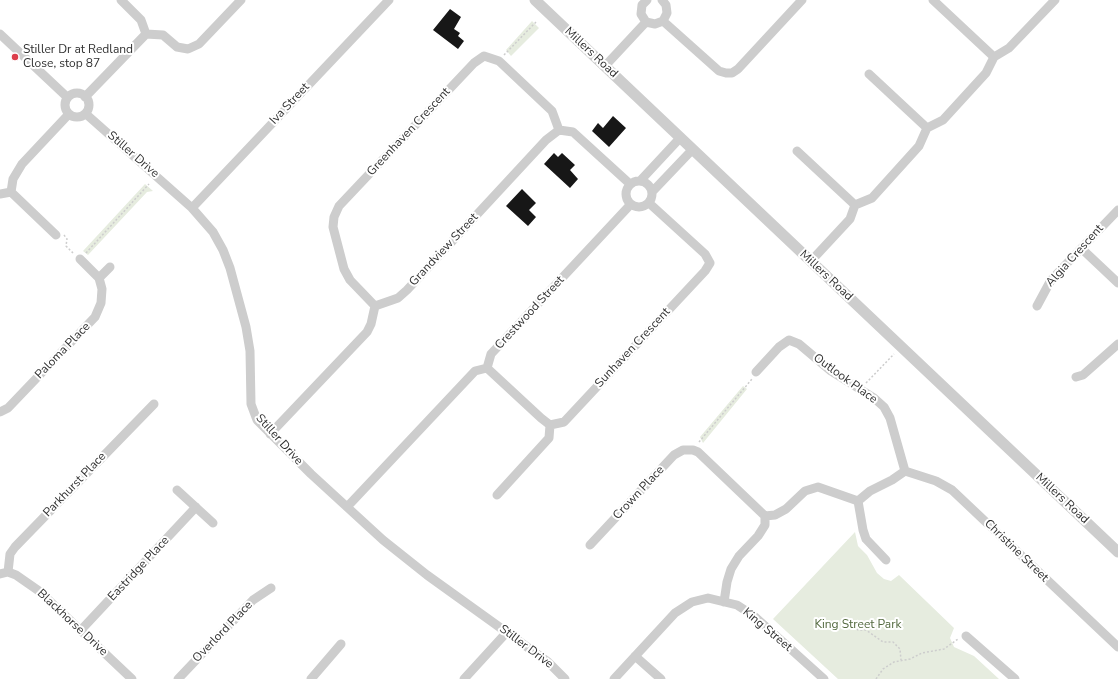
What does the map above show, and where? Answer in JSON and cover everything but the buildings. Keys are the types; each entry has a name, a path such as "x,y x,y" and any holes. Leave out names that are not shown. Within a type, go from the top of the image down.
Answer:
{"street":[{"path":"121,0 141,20 146,34"},
{"path":"85,97 146,34 163,35 178,47 188,49 199,44 241,0"},
{"name":"Iva Street","path":"192,208 389,0"},
{"name":"Millers Road","path":"534,0 1118,552"},
{"path":"645,0 641,10 643,19 646,22 655,24 663,21 668,9 664,1"},
{"path":"663,21 719,71 726,74 732,73 738,69 802,0"},
{"path":"933,0 994,57"},
{"path":"811,261 850,219 855,205 872,198 919,146 927,128 943,120 986,73 994,57 1009,48 1055,0"},
{"path":"605,66 646,22"},
{"path":"0,34 67,97"},
{"name":"Greenhaven Crescent","path":"376,306 350,280 344,269 333,227 334,216 339,206 474,63 484,56 499,61"},
{"path":"499,61 552,111 559,130 574,132 630,184"},
{"path":"869,74 927,128"},
{"path":"76,93 85,97 89,105 86,114 77,118 68,115 64,106 67,97 76,93"},
{"name":"Stiller Drive","path":"86,114 192,208 213,232 223,250 230,268 246,327 250,351 252,409 257,420 347,507 410,562 548,662 565,679"},
{"path":"11,192 13,179 22,164 68,115"},
{"name":"Grandview Street","path":"376,306 398,298 407,290 546,140 559,130"},
{"path":"680,138 640,181 630,184 626,192 628,201 631,204 642,207 649,203 652,192 692,150"},
{"path":"797,151 855,205"},
{"path":"640,181 648,184 652,192"},
{"path":"0,194 11,192"},
{"path":"11,192 56,235"},
{"name":"Sunhaven Crescent","path":"550,425 564,422 705,271 710,263 705,254 649,203"},
{"name":"Crestwood Street","path":"486,368 492,354 631,204"},
{"name":"Algia Crescent","path":"1037,306 1051,280 1118,210"},
{"path":"1082,249 1118,283"},
{"path":"80,260 99,278 110,267"},
{"name":"Paloma Place","path":"0,412 8,408 96,317 101,303 102,289 99,278"},
{"path":"270,434 367,332 376,306"},
{"name":"Outlook Place","path":"756,372 779,347 789,340 799,344 830,371 884,407 890,418 905,471"},
{"path":"1076,376 1083,374 1118,344"},
{"path":"347,507 475,372 486,368 550,425 548,438 497,495"},
{"name":"Parkhurst Place","path":"4,573 10,554 15,547 154,404"},
{"name":"Crown Place","path":"590,545 674,455 683,450 693,450"},
{"path":"693,450 698,452 765,516 765,525 762,531 739,556 732,569 727,582 724,602"},
{"path":"858,501 905,471"},
{"name":"Christine Street","path":"905,471 936,481 952,490 1118,647"},
{"path":"765,516 775,515 786,508 805,491 818,487 858,501"},
{"path":"178,490 213,523"},
{"path":"858,501 866,539 886,560"},
{"name":"Eastridge Place","path":"81,630 196,507"},
{"name":"Blackhorse Drive","path":"4,573 16,575 39,591 132,679"},
{"name":"Overlord Place","path":"178,679 253,600 271,588"},
{"name":"King Street","path":"614,679 675,613 692,602 708,598 737,605 754,616 824,679"},
{"path":"464,679 507,632"},
{"path":"966,636 1015,679"},
{"path":"311,679 341,644"},
{"path":"635,656 661,679"}],"path":[{"path":"499,61 536,22"},
{"path":"56,235 60,231 67,238 66,246 80,260 149,184"},
{"path":"860,390 901,347"},
{"path":"693,450 750,383 756,372"},
{"path":"845,618 858,630 866,630 882,642 893,642 900,649 900,660"},
{"path":"876,679 883,669 900,660 910,659 922,653 944,648 955,640 966,636"}],"green space":[{"path":"532,21 539,28 511,56 506,50"},
{"path":"145,184 153,191 147,192 88,255 83,251"},
{"path":"743,386 747,389 703,443 700,437"},
{"name":"King Street Park","path":"855,532 858,546 867,555 877,573 884,579 891,581 899,575 954,628 950,638 954,647 974,656 999,679 838,679 773,619"}],"place":[{"name":"Stiller Dr at Redland Close, stop 87","path":"15,57"}]}
